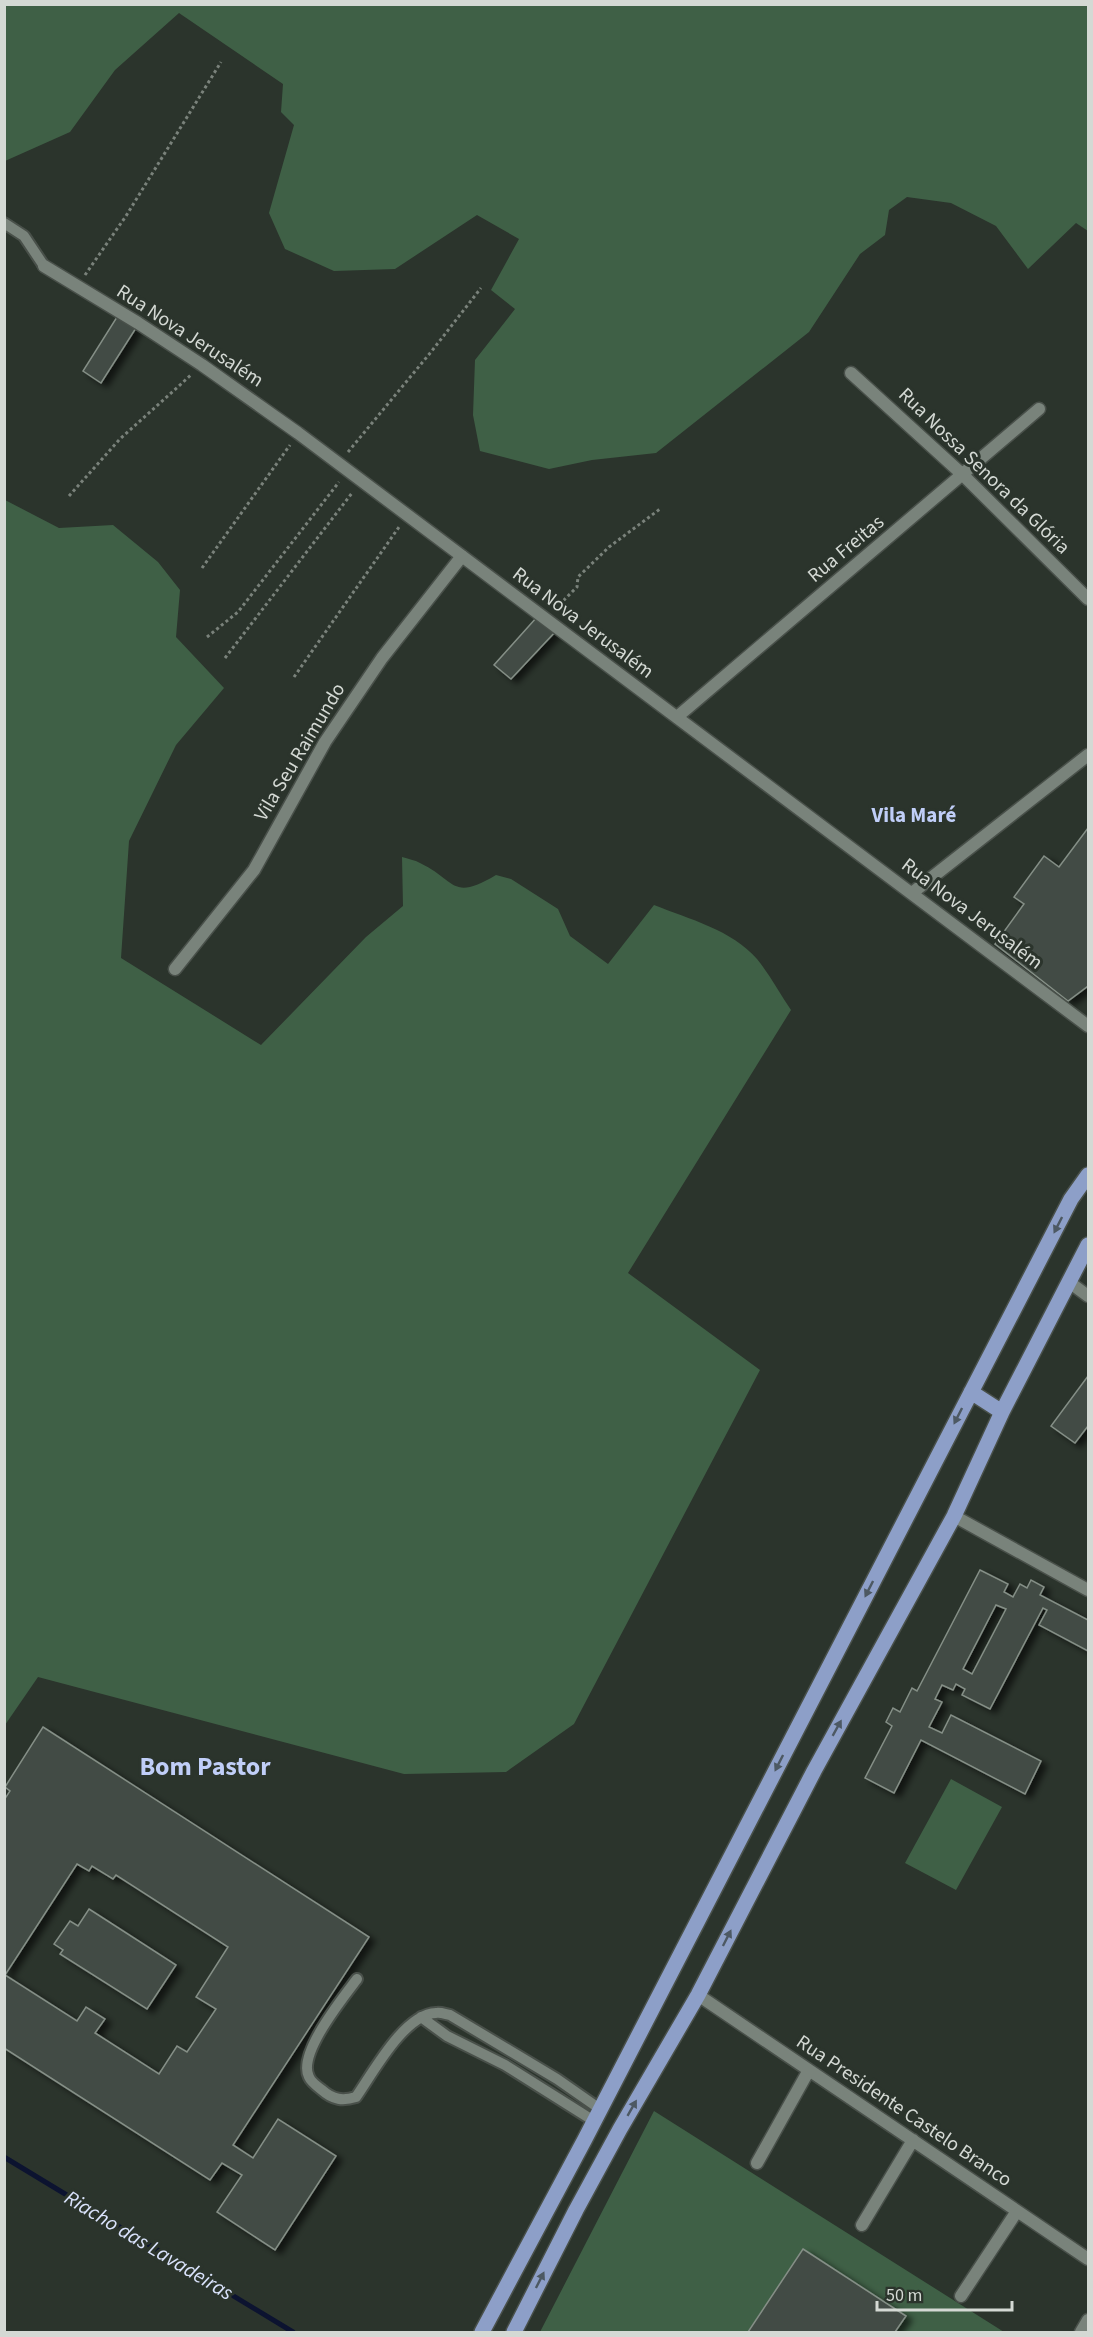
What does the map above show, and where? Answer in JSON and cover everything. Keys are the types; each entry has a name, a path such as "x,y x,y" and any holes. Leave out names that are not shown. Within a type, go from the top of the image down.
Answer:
{"main road":[{"path":"482,2332 597,2115 1071,1199 1089,1175"},
{"path":"514,2332 620,2129 698,1995 814,1771 954,1516 1002,1412 1089,1245"},
{"path":"971,1392 1002,1412"}],"street":[{"name":"Rua Nova Jerusalém","path":"44,266 138,322 298,433 1089,1026"},
{"name":"Rua Nossa Senora da Glória","path":"851,373 963,475 1089,599"},
{"name":"Rua Freitas","path":"677,717 1039,409"},
{"name":"Vila Seu Raimundo","path":"175,969 254,870 325,741 382,658 462,556"},
{"path":"912,893 1089,755"},
{"path":"1069,1282 1089,1296"},
{"path":"954,1516 1089,1590"},
{"name":"Rua Presidente Castelo Branco","path":"698,1995 1089,2259"},
{"path":"757,2163 809,2070"},
{"path":"862,2225 913,2140"},
{"path":"961,2296 1017,2211"},
{"path":"1081,2332 1089,2320"}],"lane":[{"path":"4,223 24,236 44,266"},
{"path":"357,1979 316,2038 306,2064 309,2078 328,2095 343,2101 356,2097 405,2028 421,2017 435,2012 450,2014 557,2079 597,2115"},
{"path":"421,2017 447,2036 597,2115"}],"path":[{"path":"77,287 126,216 221,62"},
{"path":"207,637 238,612 343,467 481,288"},
{"path":"69,496 120,439 202,365"},
{"path":"202,568 298,433"},
{"path":"225,658 361,481"},
{"path":"545,619 577,587 578,577 609,547 660,509"},
{"path":"294,677 407,516"}],"green space":[{"path":"5,4 1088,5 1088,231 1076,223 1028,269 996,226 951,203 907,197 889,210 885,235 860,254 809,332 656,453 592,460 549,469 480,451 473,415 475,360 515,309 491,290 519,239 477,215 395,269 334,271 285,249 269,213 294,125 281,112 283,84 179,13 115,70 70,132 5,161"},
{"path":"5,500 59,528 113,525 158,562 180,590 176,637 224,688 176,745 129,841 121,958 261,1045 366,937 403,906 402,857 418,862 455,886 462,888 481,883 496,875 511,879 558,909 570,936 608,964 654,905 695,921 723,933 747,949 762,965 791,1010 628,1273 760,1370 574,1724 506,1772 404,1774 38,1677 5,1725"},
{"path":"951,1779 1002,1807 956,1890 905,1863"},
{"path":"654,2111 1004,2332 540,2332"}],"building":[{"path":"117,317 136,328 101,383 83,371"},
{"path":"537,617 556,631 511,679 494,665"},
{"path":"1088,828 1088,986 1068,1001 995,944 1024,904 1014,897 1044,856 1059,867"},
{"path":"1088,1376 1088,1426 1075,1443 1051,1426"},
{"path":"980,1570 1008,1584 1004,1592 1013,1597 1020,1584 1027,1588 1031,1580 1044,1587 1040,1595 1088,1620 1088,1651 1039,1625 1047,1610 1043,1608 990,1709 962,1695 965,1689 956,1684 953,1690 942,1685 935,1699 942,1702 929,1727 942,1733 951,1715 1041,1761 1025,1794 921,1740 894,1793 865,1778 892,1726 886,1722 893,1708 900,1712 912,1688 917,1691","holes":["996,1605 1006,1609 972,1674 963,1669"]},
{"path":"43,1727 369,1937 233,2145 253,2158 278,2119 336,2156 275,2250 217,2212 242,2175 222,2163 210,2180 4,2048 4,1800 10,1791 5,1787","holes":["77,1864 89,1871 92,1866 113,1879 116,1875 228,1947 196,1997 216,2009 187,2052 177,2046 159,2074 95,2033 105,2019 86,2007 77,2021 5,1975"]},
{"path":"89,1909 176,1965 147,2009 60,1954 63,1950 54,1944 70,1921 78,1926"},
{"path":"803,2249 906,2316 895,2332 748,2332"}],"waterway":[{"name":"Riacho das Lavadeiras","path":"4,2157 293,2332"}],"district":[{"name":"Vila Maré","path":"914,815"},
{"name":"Bom Pastor","path":"205,1766"}]}
